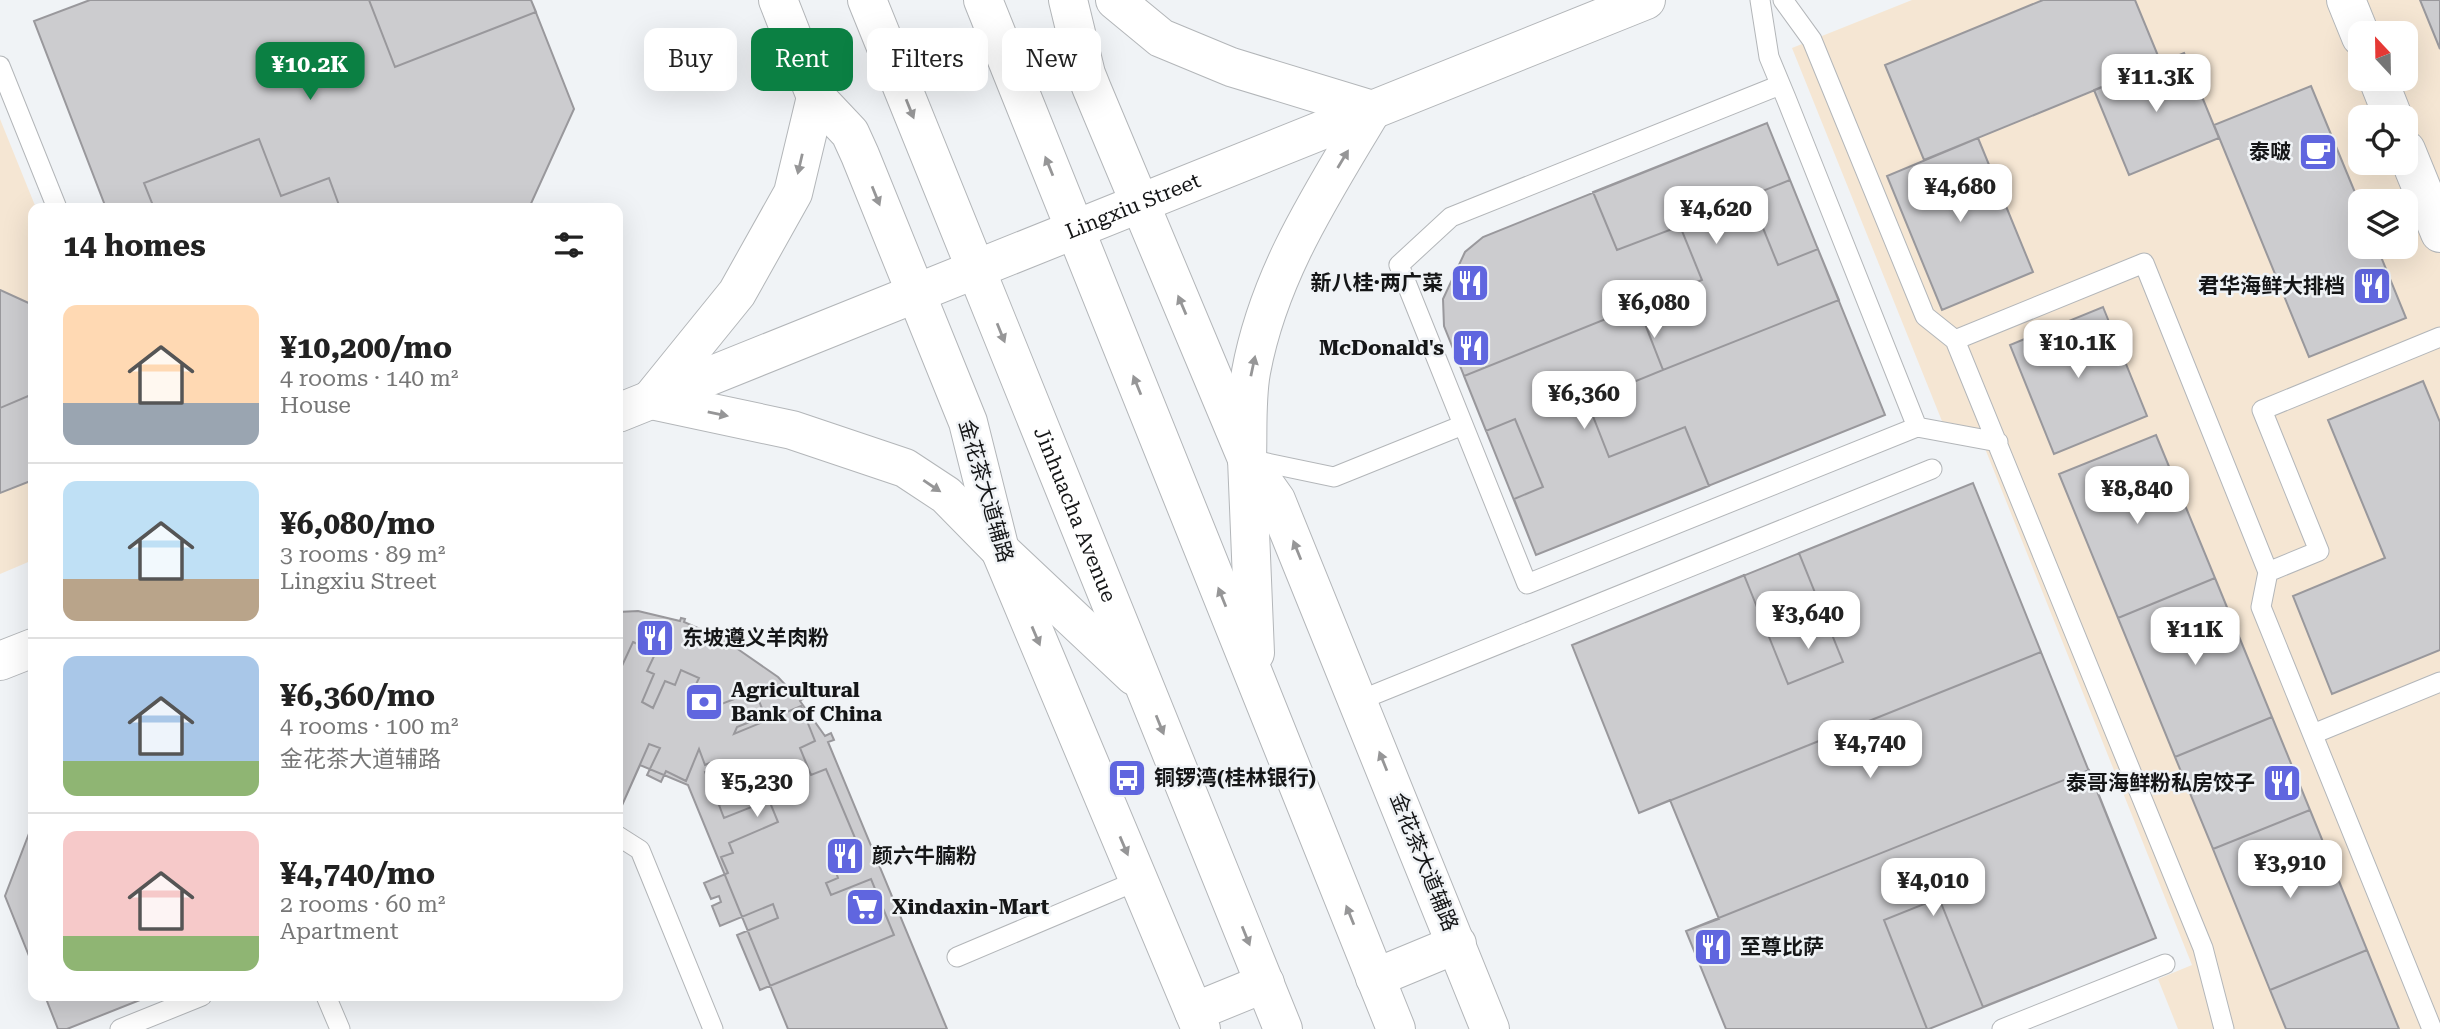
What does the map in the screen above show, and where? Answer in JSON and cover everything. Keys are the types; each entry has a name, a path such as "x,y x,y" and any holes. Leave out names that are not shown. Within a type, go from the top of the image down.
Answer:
{"main road":[{"name":"金花茶大道辅路","path":"778,0 816,97 850,133 916,293 968,422 1000,550 1197,1020"},
{"name":"Jinhuacha Avenue","path":"867,0 1283,1029"},
{"path":"983,0 1396,1029"},
{"name":"金花茶大道辅路","path":"1068,0 1086,75 1247,458 1276,500 1490,1029"},
{"path":"1115,0 1161,38 1231,67 1372,110 1300,232 1265,312 1250,375 1247,458 1256,682"},
{"name":"Lingxiu Street","path":"634,406 1646,0"},
{"path":"2346,0 2355,21"},
{"path":"634,406 737,293 793,193 816,97"},
{"path":"2416,175 2440,233"},
{"path":"634,406 792,430 905,468 946,495 1000,550 1144,685"},
{"path":"0,661 28,650"},
{"path":"1375,978 1457,944"},
{"path":"1197,1020 1265,983"}],"lane":[{"path":"1760,0 1769,57 1917,427"},
{"path":"1783,0 1812,40 1925,316 1955,340 2203,948 2224,1029"},
{"path":"0,66 55,203"},
{"path":"1780,85 1451,217 1399,265 1527,584 1917,427 1998,442"},
{"path":"1955,340 2144,263 2268,572 2261,607 2433,1022"},
{"path":"2268,572 2319,551 2262,410 2440,337"},
{"path":"1247,458 1334,477 1463,425"},
{"path":"1358,701 1932,469"},
{"path":"2313,734 2440,682"},
{"path":"623,839 639,850 713,1029"},
{"path":"957,957 1139,880"},
{"path":"2002,1029 2165,964"},
{"path":"120,1029 190,1001"},
{"path":"328,1001 340,1029"}],"shaded area":[{"path":"1912,0 2440,0 2440,1029 2178,1029 2158,979 2192,965 1978,431 1950,441 1792,48"},
{"path":"0,119 34,203 28,203 28,562 0,574"}],"building":[{"path":"90,0 531,0 574,109 531,203 104,203 34,21"},
{"path":"369,0 531,0 536,12 395,67"},
{"path":"2043,0 2135,0 2161,63 1924,160 1885,65"},
{"path":"2420,0 2440,0 2440,49"},
{"path":"2184,53 2219,138 2129,175 2094,90"},
{"path":"2311,86 2354,189 2348,189 2348,259 2382,259 2406,318 2309,357 2214,125"},
{"path":"1767,123 1885,415 1536,555 1444,326 1443,299 1465,252 1483,237"},
{"path":"1767,123 1790,180 1750,196 1778,265 1818,249 1839,300 1663,370 1638,306 1702,280 1680,226 1617,250 1593,192"},
{"path":"1978,138 2033,272 1942,310 1887,176"},
{"path":"259,139 281,196 329,178 338,203 152,203 144,183"},
{"path":"0,290 28,303 28,396 0,408"},
{"path":"0,290 28,303 28,482 0,493"},
{"path":"1638,306 1663,370 1587,401 1609,457 1685,427 1709,486 1536,555 1514,499 1543,487 1515,419 1486,431 1464,376"},
{"path":"2103,307 2147,416 2054,454 2010,345"},
{"path":"2423,381 2440,422 2440,650 2332,694 2293,596 2385,558 2328,420"},
{"path":"2156,435 2215,578 2118,618 2059,474"},
{"path":"1973,483 2041,652 1639,813 1572,645 1744,575 1788,684 1843,662 1799,553"},
{"path":"1973,483 2156,938 1929,1029 1726,1029 1686,931 1719,919 1670,800 1639,813 1572,645"},
{"path":"2215,578 2272,717 2175,757 2118,618"},
{"path":"638,611 680,621 681,618 685,619 684,622 723,639 724,635 731,638 729,643 778,677 793,693 796,690 804,698 800,701 825,736 831,733 834,740 828,742 947,1029 788,1029 688,785 640,765 623,803 623,612"},
{"path":"633,642 656,652 647,671 654,674 642,702 653,708 665,681 675,685 681,670 699,678 692,693 719,705 755,691 765,716 737,727 734,734 801,706 815,741 800,748 811,775 826,769 858,845 830,856 838,878 826,883 831,895 871,879 894,935 760,990 737,935 778,918 773,904 720,926 712,906 721,902 719,896 711,899 704,883 728,873 721,857 733,853 729,843 778,822 769,800 724,818 719,805 734,798 730,785 713,792 705,772 717,767 714,761 705,765 699,749 686,781 666,771 661,782 647,775 660,748 649,744 623,803 623,664"},
{"path":"2272,717 2310,810 2213,849 2175,757"},
{"path":"2089,770 2156,938 1983,1007 1939,898 1884,920 1927,1029 1726,1029 1686,931"},
{"path":"2310,810 2367,950 2270,990 2213,849"},
{"path":"28,836 28,954 5,896"},
{"path":"2367,950 2399,1029 2286,1029 2270,990"},
{"path":"47,1001 137,1001 67,1029 58,1029"}],"place":[{"name":"泰啵","path":"2318,152"},
{"name":"新八桂·两广菜","path":"1470,283"},
{"name":"君华海鲜大排档","path":"2372,286"},
{"name":"McDonald's","path":"1471,348"},
{"name":"东坡遵义羊肉粉","path":"655,638"},
{"name":"Agricultural Bank of China","path":"704,702"},
{"name":"铜锣湾(桂林银行)","path":"1127,778"},
{"name":"泰哥海鲜粉私房饺子","path":"2282,783"},
{"name":"颜六牛腩粉","path":"845,856"},
{"name":"Xindaxin-Mart","path":"865,907"},
{"name":"至尊比萨","path":"1713,947"}]}
